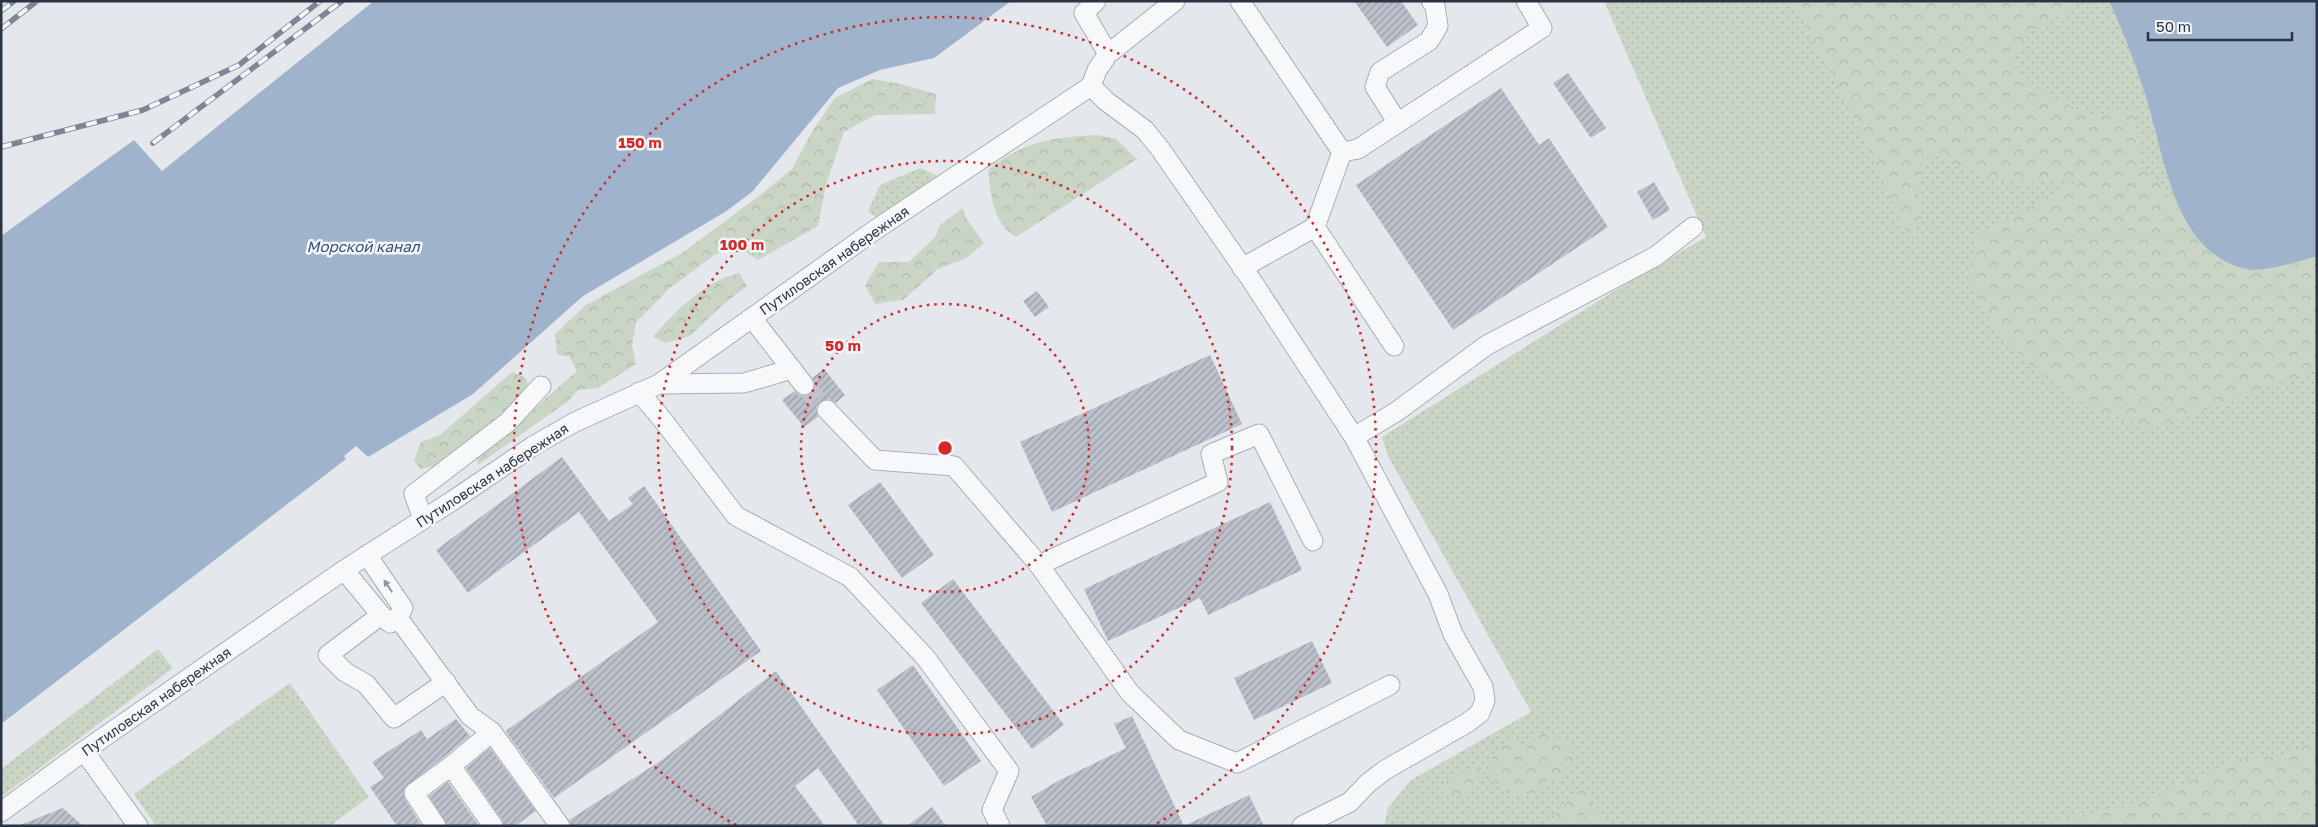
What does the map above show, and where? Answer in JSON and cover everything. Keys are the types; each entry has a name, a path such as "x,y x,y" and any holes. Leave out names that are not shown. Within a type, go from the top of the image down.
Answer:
{"street":[{"path":"1096,1 1084,14 1108,54"},
{"path":"1175,1 1108,54 1097,70 1090,86 1106,101 1145,130 1156,143 1242,268 1354,437 1438,594 1453,634 1483,687 1485,700 1480,713 1467,723 1385,770 1368,783 1350,802 1302,826"},
{"path":"1240,1 1342,152"},
{"path":"1398,123 1375,87 1380,72 1429,41 1438,26 1435,6 1431,1"},
{"path":"1342,152 1358,149 1542,28 1526,1"},
{"name":"Путиловская набережная","path":"1,812 84,751 344,570 423,520 533,446 575,422 659,384 872,232 1090,86"},
{"path":"1242,268 1315,228 1342,152"},
{"path":"1354,437 1396,412 1487,345 1656,256 1693,227"},
{"path":"1315,228 1394,346"},
{"path":"752,318 804,385"},
{"path":"659,384 744,382 792,369"},
{"path":"423,520 414,494 508,422 541,386"},
{"path":"639,392 662,418 736,516 850,577 925,657 1009,771 992,810 1000,826"},
{"path":"827,410 875,460 954,466 1039,565 1130,694 1179,740 1237,763 1390,685"},
{"path":"1039,565 1218,482 1211,454 1259,434 1313,541"},
{"path":"367,555 403,608 328,655 346,672 366,684 394,718 446,682"},
{"path":"344,570 389,617 446,682 470,716 492,732 560,826"},
{"path":"436,826 414,793 451,766 492,732"},
{"path":"84,751 129,822"},
{"path":"451,766 493,826"}],"green space":[{"path":"1604,1 2317,1 2317,826 1384,826 1388,808 1411,780 1531,712 1388,456 1382,437 1616,290 1706,237"},
{"path":"1792,1 2079,1 2079,7 2033,29 2010,58 2030,85 2090,116 2135,108 2140,163 2176,204 2197,240 2285,266 2317,256 2317,369 2219,405 2148,428 2088,407 2030,365 1991,323 1970,278 1976,236 2079,180 2019,183 1972,171 1930,152 1917,182 1922,217 1910,240 1848,105"},
{"path":"872,79 901,84 936,94 935,114 875,115 844,132 826,184 818,226 758,260 739,248 716,254 671,287 636,322 632,345 636,364 598,388 578,390 568,401 478,465 477,453 519,422 577,371 569,356 557,355 555,334 586,305 682,253 759,196 792,169 813,130 835,98"},
{"path":"1096,135 1115,138 1137,159 1016,237 1008,231 997,216 994,207 988,170 1013,153 1026,147 1066,137"},
{"path":"920,168 942,178 879,220 868,211 880,185"},
{"path":"963,208 966,218 984,243 967,258 938,269 903,300 875,304 865,285 879,262 909,262 935,237 940,225"},
{"path":"739,273 747,286 725,303 690,336 665,343 653,337 691,298 714,283"},
{"path":"512,372 526,378 529,388 484,429 437,466 420,469 414,460 421,442 440,435"},
{"path":"158,649 173,668 1,797 1,769"},
{"path":"290,683 369,797 330,826 156,826 134,794"},
{"path":"1544,732 1565,742 1578,761 1577,765 1559,782 1553,776 1533,794 1512,794 1503,790 1495,780 1491,768 1493,756 1497,750 1515,740 1524,748"},
{"path":"2317,740 2317,826 2040,826 2145,800 2242,758 2282,757"},
{"path":"1478,763 1483,772 1469,796 1461,798 1458,793 1449,798 1441,791 1443,784"},
{"path":"1581,785 1606,826 1539,826 1562,809"}],"water":[{"name":"Морской канал","path":"374,1 1011,1 934,58 880,70 838,88 752,192 725,212 583,296 473,394 368,457 356,446 344,456 346,459 1,724 1,236 134,140 162,171"},
{"path":"2109,1 2317,1 2317,256 2281,266 2253,270 2221,259 2202,243 2187,222 2175,198 2141,82"}],"building":[{"path":"1354,1 1401,1 1418,25 1387,47"},
{"path":"1568,73 1606,128 1591,138 1553,83"},
{"path":"1501,88 1539,145 1549,138 1608,227 1453,330 1356,185"},
{"path":"1654,182 1670,210 1653,220 1637,192"},
{"path":"1037,291 1049,307 1035,317 1023,301"},
{"path":"1210,355 1242,424 1052,512 1020,442"},
{"path":"824,369 845,395 836,403 830,399 820,402 816,407 818,417 804,427 782,400 795,391 800,396 810,394 815,384 812,378"},
{"path":"562,457 609,521 633,504 628,498 644,486 761,651 554,798 506,732 507,730 658,622 579,512 468,593 436,550"},
{"path":"880,482 934,555 902,578 848,505"},
{"path":"1270,502 1302,570 1208,615 1200,598 1108,641 1084,589"},
{"path":"953,579 1064,725 1032,749 921,603"},
{"path":"1312,641 1332,683 1254,720 1234,678"},
{"path":"913,665 981,761 944,786 877,690"},
{"path":"776,671 885,826 859,826 818,768 795,786 825,826 571,826 569,820 662,760"},
{"path":"1132,716 1184,826 1047,826 1031,797 1058,781 1126,748 1114,724"},
{"path":"456,719 470,736 404,789 405,799 422,826 397,826 370,787 384,778 372,762 421,730 427,739"},
{"path":"490,748 536,811 515,826 504,826 502,820 466,768"},
{"path":"448,782 479,826 447,826 429,796"},
{"path":"1249,795 1264,826 1184,826"},
{"path":"932,807 946,826 907,826"},
{"path":"63,808 83,826 20,825"}],"tunnel":[{"path":"804,385 827,410"}],"railway":[{"path":"1,11 14,1"},
{"path":"1,29 37,1"},
{"path":"1,147 143,110 239,65 320,1"},
{"path":"153,143 342,1"}]}
